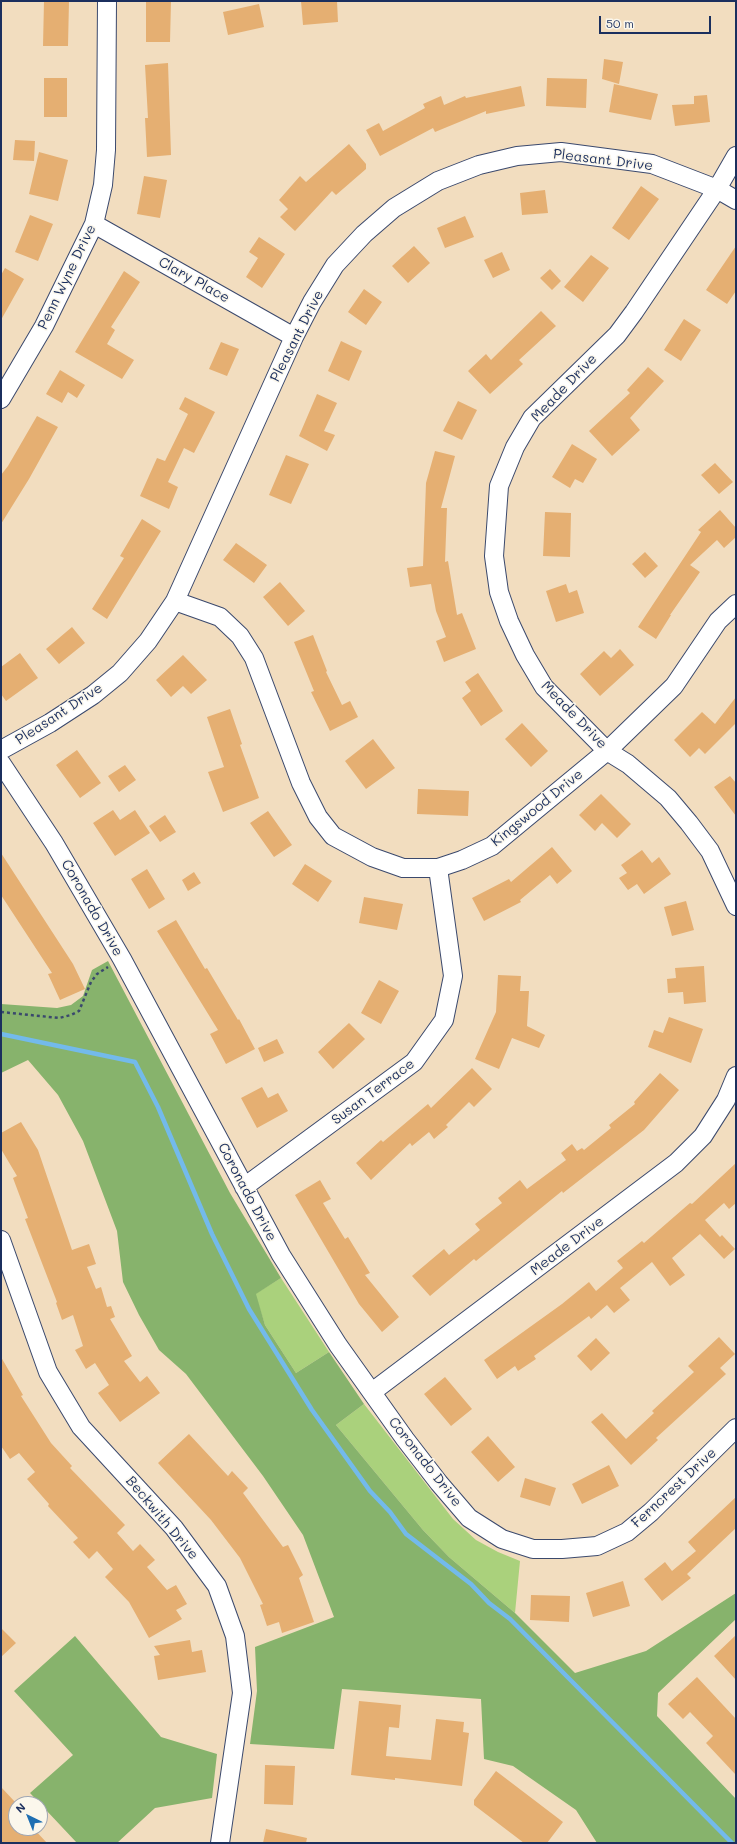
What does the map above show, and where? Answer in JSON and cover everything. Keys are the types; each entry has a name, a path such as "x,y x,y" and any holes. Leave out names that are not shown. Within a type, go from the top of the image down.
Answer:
{"street":[{"name":"Penn Wyne Drive","path":"1,399 44,326 94,224 103,185 106,150 107,1"},
{"name":"Pleasant Drive","path":"1,750 56,720 93,695 120,673 148,641 175,601 294,337 312,302 335,265 364,234 394,208 438,181 478,165 517,156 561,152 652,164 717,189 736,200"},
{"name":"Meade Drive","path":"736,156 717,189 617,335 532,418 514,447 498,486 494,556 499,592 509,621 525,655 544,687 607,751 634,769 668,798 710,851 736,906"},
{"name":"Clary Place","path":"94,224 294,337"},
{"name":"Kingswood Drive","path":"175,601 220,618 240,636 254,658 301,783 318,817 333,836 372,857 403,868 438,868 462,860 492,846 607,751 674,686 718,621 736,604"},
{"name":"Coronado Drive","path":"1,763 54,843 122,959 281,1255 338,1345 439,1483 469,1518 502,1539 532,1549 562,1549"},
{"name":"Susan Terrace","path":"244,1187 414,1062 444,1020 453,976 438,868"},
{"name":"Meade Drive","path":"372,1392 676,1163 703,1136 726,1100 736,1076"},
{"name":"Beckwith Drive","path":"1,1240 48,1372 82,1427 174,1528 217,1586 235,1636 242,1694 220,1843"},
{"name":"Ferncrest Drive","path":"562,1549 597,1546 627,1532 651,1512 736,1428"}],"path":[{"path":"1,1012 59,1018 71,1015 79,1011 91,982 97,974 122,959"}],"green space":[{"path":"108,961 230,1193 281,1278 256,1294 265,1325 296,1373 329,1352 364,1404 336,1425 423,1530 449,1557 515,1613 575,1673 646,1651 736,1593 736,1619 658,1693 657,1716 736,1799 736,1843 597,1843 576,1810 513,1766 484,1759 481,1699 342,1689 334,1749 250,1744 257,1691 255,1647 334,1617 303,1535 263,1476 186,1374 159,1350 139,1315 123,1282 117,1231 83,1141 58,1095 28,1060 1,1073 1,1004 57,1008 71,1005 83,996 92,970"},
{"path":"281,1278 329,1352 296,1373 265,1325 255,1294"},
{"path":"364,1404 453,1519 476,1540 498,1552 520,1561 515,1613 449,1557 423,1530 336,1425"},
{"path":"75,1636 161,1737 217,1754 212,1798 155,1808 117,1843 77,1843 48,1812 48,1796 33,1796 30,1793 73,1755 14,1691"}],"building":[{"path":"44,1 69,1 68,46 43,46"},
{"path":"146,1 171,1 170,42 146,42"},
{"path":"301,1 337,1 338,22 303,25"},
{"path":"259,4 264,27 228,35 223,12"},
{"path":"604,59 623,62 619,84 602,79"},
{"path":"168,63 171,155 147,157 145,118 148,118 145,65"},
{"path":"44,78 67,78 67,117 44,117"},
{"path":"547,78 587,79 586,108 546,106"},
{"path":"614,84 658,94 651,120 609,112"},
{"path":"521,86 525,106 486,114 486,111 435,132 433,128 380,156 366,130 379,123 383,131 425,108 423,104 441,96 444,105 465,96 466,98"},
{"path":"707,95 710,122 675,126 672,105 694,104 694,96"},
{"path":"15,140 35,141 34,161 13,160"},
{"path":"349,144 366,164 366,169 336,195 332,191 295,231 280,217 288,209 279,200 300,176 306,182"},
{"path":"39,152 68,160 58,201 29,194"},
{"path":"144,176 167,180 160,218 137,214"},
{"path":"641,186 659,199 629,240 612,228"},
{"path":"545,190 548,213 522,215 520,193"},
{"path":"30,215 53,224 38,261 15,252"},
{"path":"465,216 474,237 445,248 437,228"},
{"path":"259,237 285,254 262,288 246,277 258,258 249,252"},
{"path":"414,246 430,263 408,283 392,266"},
{"path":"736,246 736,291 727,304 706,290"},
{"path":"502,252 510,270 493,278 484,260"},
{"path":"591,255 609,268 583,302 564,287"},
{"path":"5,268 24,279 1,320 1,275"},
{"path":"550,269 561,281 552,290 540,278"},
{"path":"124,271 140,282 111,327 115,330 107,344 134,360 122,379 75,352"},
{"path":"364,289 382,302 366,325 348,312"},
{"path":"541,311 556,326 519,360 523,364 490,394 468,371 486,354 491,360"},
{"path":"684,319 701,330 681,361 664,350"},
{"path":"341,341 362,351 349,381 328,371"},
{"path":"221,342 239,349 227,376 209,369"},
{"path":"648,367 664,381 630,418 640,430 612,456 589,431 630,393 627,390"},
{"path":"60,370 85,385 77,398 68,392 62,403 46,394"},
{"path":"317,394 337,403 324,431 335,435 327,451 299,436"},
{"path":"185,397 215,412 194,453 184,448 168,482 178,487 169,509 140,496 157,458 165,461 188,414 179,409"},
{"path":"458,401 477,410 462,440 443,431"},
{"path":"37,416 58,427 29,479 1,524 1,475 8,466"},
{"path":"572,444 597,459 583,483 575,479 570,488 552,477"},
{"path":"435,451 455,456 441,508 447,508 445,562 448,561 457,615 462,613 476,649 444,662 436,641 446,637 436,611 431,584 410,587 407,568 423,566 426,483"},
{"path":"286,455 309,464 291,504 269,495"},
{"path":"715,463 733,482 719,494 701,475"},
{"path":"720,510 736,528 736,537 724,548 717,540 690,565 700,572 670,615 656,639 638,627 701,532 698,530"},
{"path":"545,512 571,513 570,557 543,556"},
{"path":"142,519 161,531 107,619 92,609 124,558 120,556"},
{"path":"236,543 267,565 254,583 223,560"},
{"path":"645,552 658,566 645,578 632,564"},
{"path":"280,582 305,611 288,626 263,597"},
{"path":"566,584 569,593 577,590 584,613 556,622 546,591"},
{"path":"72,627 85,643 59,664 46,649"},
{"path":"313,635 327,671 326,672 342,705 350,701 358,717 330,731 311,692 314,691 294,642"},
{"path":"620,649 634,665 600,696 580,674 604,651 611,658"},
{"path":"20,653 38,678 6,701 1,694 1,667"},
{"path":"183,655 207,680 191,694 183,686 171,697 156,680"},
{"path":"478,673 503,711 481,726 462,698 471,691 465,682"},
{"path":"736,697 736,723 705,754 699,748 690,757 674,740 702,712 715,724"},
{"path":"230,709 242,744 240,745 259,798 223,812 208,772 224,767 207,717"},
{"path":"522,723 548,751 531,767 505,739"},
{"path":"373,739 395,768 366,789 345,761"},
{"path":"77,750 101,783 80,798 56,765"},
{"path":"125,765 136,780 119,792 108,776"},
{"path":"730,776 736,783 736,816 714,787"},
{"path":"418,789 469,791 468,816 417,814"},
{"path":"601,794 631,824 617,838 602,823 595,831 579,815"},
{"path":"113,810 120,820 135,810 150,833 115,856 93,823"},
{"path":"268,811 292,845 274,857 250,823"},
{"path":"165,815 176,832 160,842 149,826"},
{"path":"552,847 572,871 557,884 550,875 520,900 521,902 484,921 472,898 509,879 511,882"},
{"path":"642,850 652,863 659,857 671,874 644,894 637,884 628,890 619,878 627,873 621,865"},
{"path":"1,853 73,964 85,989 60,1000 48,974 52,973 1,895"},
{"path":"305,864 332,881 318,902 292,884"},
{"path":"147,869 165,899 149,909 131,879"},
{"path":"194,872 201,883 188,891 182,880"},
{"path":"364,897 403,904 397,930 359,923"},
{"path":"686,901 694,930 672,936 664,907"},
{"path":"176,920 205,969 207,968 238,1020 239,1019 255,1049 226,1064 210,1034 218,1030 157,931"},
{"path":"704,966 706,1002 684,1004 683,992 668,993 667,979 676,978 675,968"},
{"path":"498,975 521,976 520,991 529,991 527,1026 545,1035 539,1048 512,1038 499,1069 475,1059 496,1012"},
{"path":"379,980 399,991 381,1024 361,1013"},
{"path":"669,1017 703,1029 691,1063 648,1047 654,1030 663,1033"},
{"path":"349,1023 365,1039 333,1069 318,1052"},
{"path":"277,1039 284,1053 264,1062 258,1048"},
{"path":"472,1068 492,1089 474,1107 469,1102 446,1125 448,1127 434,1139 429,1132 412,1146 410,1143 371,1180 356,1163 381,1140 383,1142 428,1104 431,1108"},
{"path":"660,1073 679,1090 644,1130 563,1193 562,1191 476,1261 474,1259 430,1296 412,1276 444,1249 449,1255 480,1230 475,1224 502,1203 498,1198 520,1180 527,1189 566,1160 561,1153 572,1144 577,1151 582,1148 584,1150 611,1128 609,1125 635,1104 634,1102"},
{"path":"262,1087 268,1098 278,1093 288,1111 257,1128 241,1098"},
{"path":"21,1122 38,1150 72,1250 89,1244 96,1264 87,1267 96,1289 101,1287 107,1307 111,1306 115,1317 110,1319 132,1356 124,1361 140,1382 147,1376 160,1393 120,1422 98,1393 109,1385 95,1363 86,1369 75,1350 83,1346 73,1315 62,1320 56,1303 57,1302 25,1219 28,1218 13,1178 17,1176 1,1149 1,1133"},
{"path":"736,1163 736,1203 729,1209 724,1203 705,1220 720,1237 722,1235 735,1249 724,1259 700,1234 672,1258 685,1275 670,1286 652,1262 620,1288 630,1300 614,1313 607,1305 591,1319 589,1316 534,1356 536,1359 518,1371 515,1366 497,1379 484,1360 562,1304 589,1282 596,1291 623,1268 617,1261 642,1241 644,1243 690,1203 692,1204"},
{"path":"320,1180 331,1199 323,1203 345,1239 348,1237 370,1273 365,1275 399,1317 382,1332 359,1304 295,1195"},
{"path":"719,1337 735,1354 720,1368 726,1374 656,1438 658,1440 631,1465 591,1422 602,1413 626,1439 654,1413 652,1411 694,1372 688,1366"},
{"path":"596,1338 610,1353 591,1371 577,1356"},
{"path":"1,1357 23,1395 21,1396 51,1443 72,1466 70,1468 125,1525 117,1533 133,1551 140,1544 155,1560 147,1567 167,1590 176,1585 187,1604 176,1610 182,1619 149,1638 129,1602 105,1577 113,1569 97,1551 89,1559 73,1542 78,1538 48,1506 49,1504 27,1479 35,1472 19,1453 10,1459 1,1446"},
{"path":"445,1377 472,1409 451,1426 424,1394"},
{"path":"189,1434 228,1476 232,1471 248,1488 243,1493 283,1547 288,1545 303,1575 299,1578 314,1622 282,1633 279,1622 267,1626 260,1605 263,1604 240,1558 211,1520 158,1463"},
{"path":"488,1436 515,1467 498,1482 471,1452"},
{"path":"609,1465 619,1486 582,1504 572,1484"},
{"path":"525,1478 556,1488 550,1506 520,1497"},
{"path":"736,1497 736,1528 687,1574 691,1578 662,1601 644,1579 665,1562 672,1571 696,1551 688,1542"},
{"path":"623,1581 630,1606 593,1617 586,1593"},
{"path":"531,1595 570,1596 569,1622 530,1620"},
{"path":"1,1628 16,1643 1,1657"},
{"path":"736,1635 736,1680 714,1656"},
{"path":"190,1640 192,1652 202,1650 206,1672 158,1680 154,1656 160,1655 154,1646"},
{"path":"697,1677 736,1719 736,1775 706,1743 713,1736 690,1712 683,1719 668,1704"},
{"path":"359,1701 401,1705 399,1728 389,1727 386,1756 431,1760 436,1719 464,1722 463,1732 469,1733 462,1786 395,1778 395,1780 351,1775"},
{"path":"265,1765 295,1766 293,1805 264,1804"},
{"path":"496,1771 563,1822 547,1843 524,1843 474,1805 474,1800"},
{"path":"1,1787 9,1796 8,1796 8,1836 40,1836 47,1843 1,1843"},
{"path":"266,1829 307,1838 306,1843 263,1843"}],"waterway":[{"path":"1,1034 135,1062 158,1107 212,1234 249,1309 312,1410 370,1491 390,1512 406,1534 471,1584 489,1603 510,1619 732,1843"}]}
